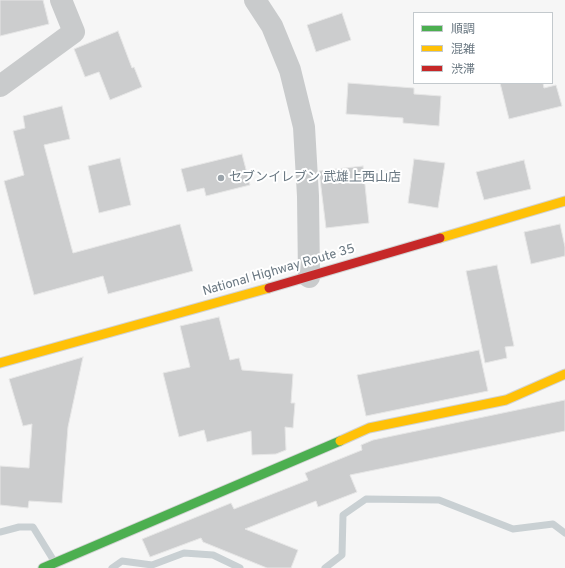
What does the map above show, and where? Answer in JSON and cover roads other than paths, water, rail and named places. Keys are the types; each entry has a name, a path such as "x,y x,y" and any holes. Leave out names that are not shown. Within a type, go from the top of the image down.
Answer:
{"main road":[{"name":"National Highway Route 35","path":"0,363 310,277 565,201"},
{"path":"45,567 370,428 506,400 565,374"}],"street":[{"path":"0,86 74,32 61,0"},
{"path":"255,0 272,26 290,70 304,127 308,196 310,277"}],"waterway":[{"path":"325,568 342,555 343,515 366,499 439,500 513,529 553,524 565,533"},
{"path":"0,532 19,527 33,527 54,561"},
{"path":"112,568 122,561 152,565 184,553 213,555 240,568"}],"place":[{"name":"セブンイレブン 武雄上西山店","path":"221,178"}]}
